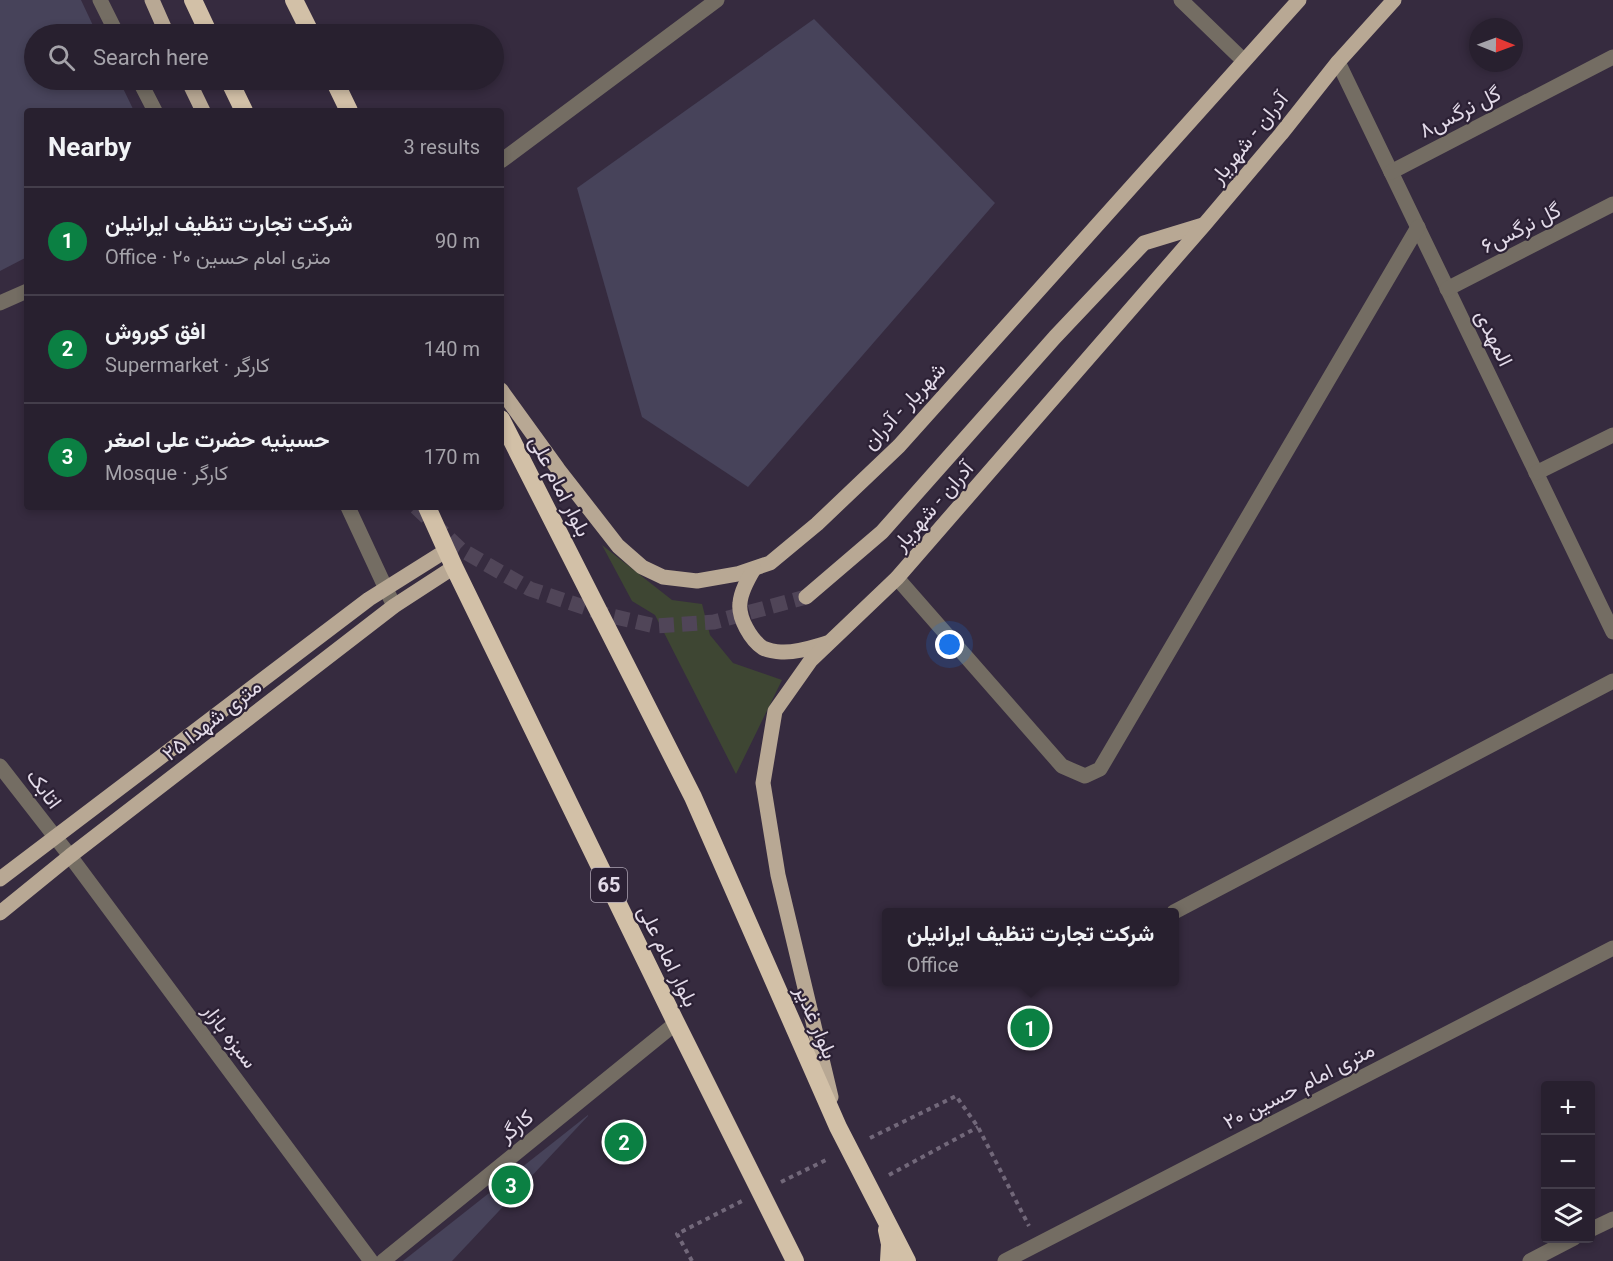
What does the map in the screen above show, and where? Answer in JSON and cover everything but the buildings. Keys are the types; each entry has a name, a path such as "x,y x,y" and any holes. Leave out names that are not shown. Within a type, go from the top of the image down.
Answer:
{"highway":[{"path":"193,0 204,24"},
{"path":"294,0 306,24"},
{"path":"234,90 243,108"},
{"path":"339,90 348,108"},
{"name":"بلوار امام علی","path":"504,425 693,797"},
{"name":"بلوار امام علی","path":"428,510 676,1023 795,1261"},
{"name":"بلوار غدیر","path":"693,797 838,1126 907,1261"},
{"path":"884,1215 890,1244 889,1261"}],"main road":[{"path":"152,0 163,24"},
{"name":"شهریار - آدران","path":"504,394 618,546 642,567 663,577 697,581 736,574 770,563 817,524 899,446 1299,0"},
{"name":"آدران - شهریار","path":"838,1126 778,875 763,783 775,711 811,660 897,578 1204,225 1338,62 1394,0"},
{"path":"193,90 202,108"},
{"path":"806,597 882,532 1055,337 1144,243 1204,225"},
{"name":"۲۵ متری شهدا","path":"0,879 385,589 450,559"},
{"name":"۲۵ متری شهدا","path":"0,913 70,856 394,606 450,559"},
{"path":"754,569 746,583 739,605 742,621 764,649 782,652 796,651 828,643"}],"street":[{"path":"100,0 112,24"},
{"path":"504,159 717,0"},
{"path":"1181,0 1244,61"},
{"name":"گل نرگس۸","path":"1391,172 1613,57"},
{"name":"المهدی","path":"1338,62 1613,632"},
{"path":"145,90 154,108"},
{"name":"گل نرگس۶","path":"1447,289 1613,204"},
{"path":"897,578 1062,766 1085,776 1100,769 1418,227"},
{"path":"0,303 24,292"},
{"path":"1536,473 1613,435"},
{"path":"349,510 394,606"},
{"path":"1179,909 1613,681"},
{"name":"اتابک","path":"0,766 54,837"},
{"name":"سبزه بازار","path":"54,837 371,1261"},
{"name":"۲۰ متری امام حسین","path":"1005,1261 1613,948"},
{"name":"کارگر","path":"383,1261 676,1023"},
{"path":"1595,1228 1613,1219"},
{"path":"1530,1261 1566,1243"}],"path":[{"path":"870,1138 956,1096 978,1127 1038,1243"},
{"path":"869,1186 978,1127"},
{"path":"773,1186 838,1154"},
{"path":"692,1261 677,1234 752,1197"}],"green space":[{"path":"602,545 672,600 702,604 710,635 733,663 782,680 736,774 655,615 632,601"}],"tunnel":[{"path":"419,510 460,549 530,589 607,615 655,626 714,622 806,597"}],"place":[{"name":"شرکت تجارت تنظیف ایرانیلن","path":"1030,1028"},
{"name":"افق کوروش","path":"624,1142"},
{"name":"حسینیه حضرت علی اصغر","path":"511,1185"}]}
